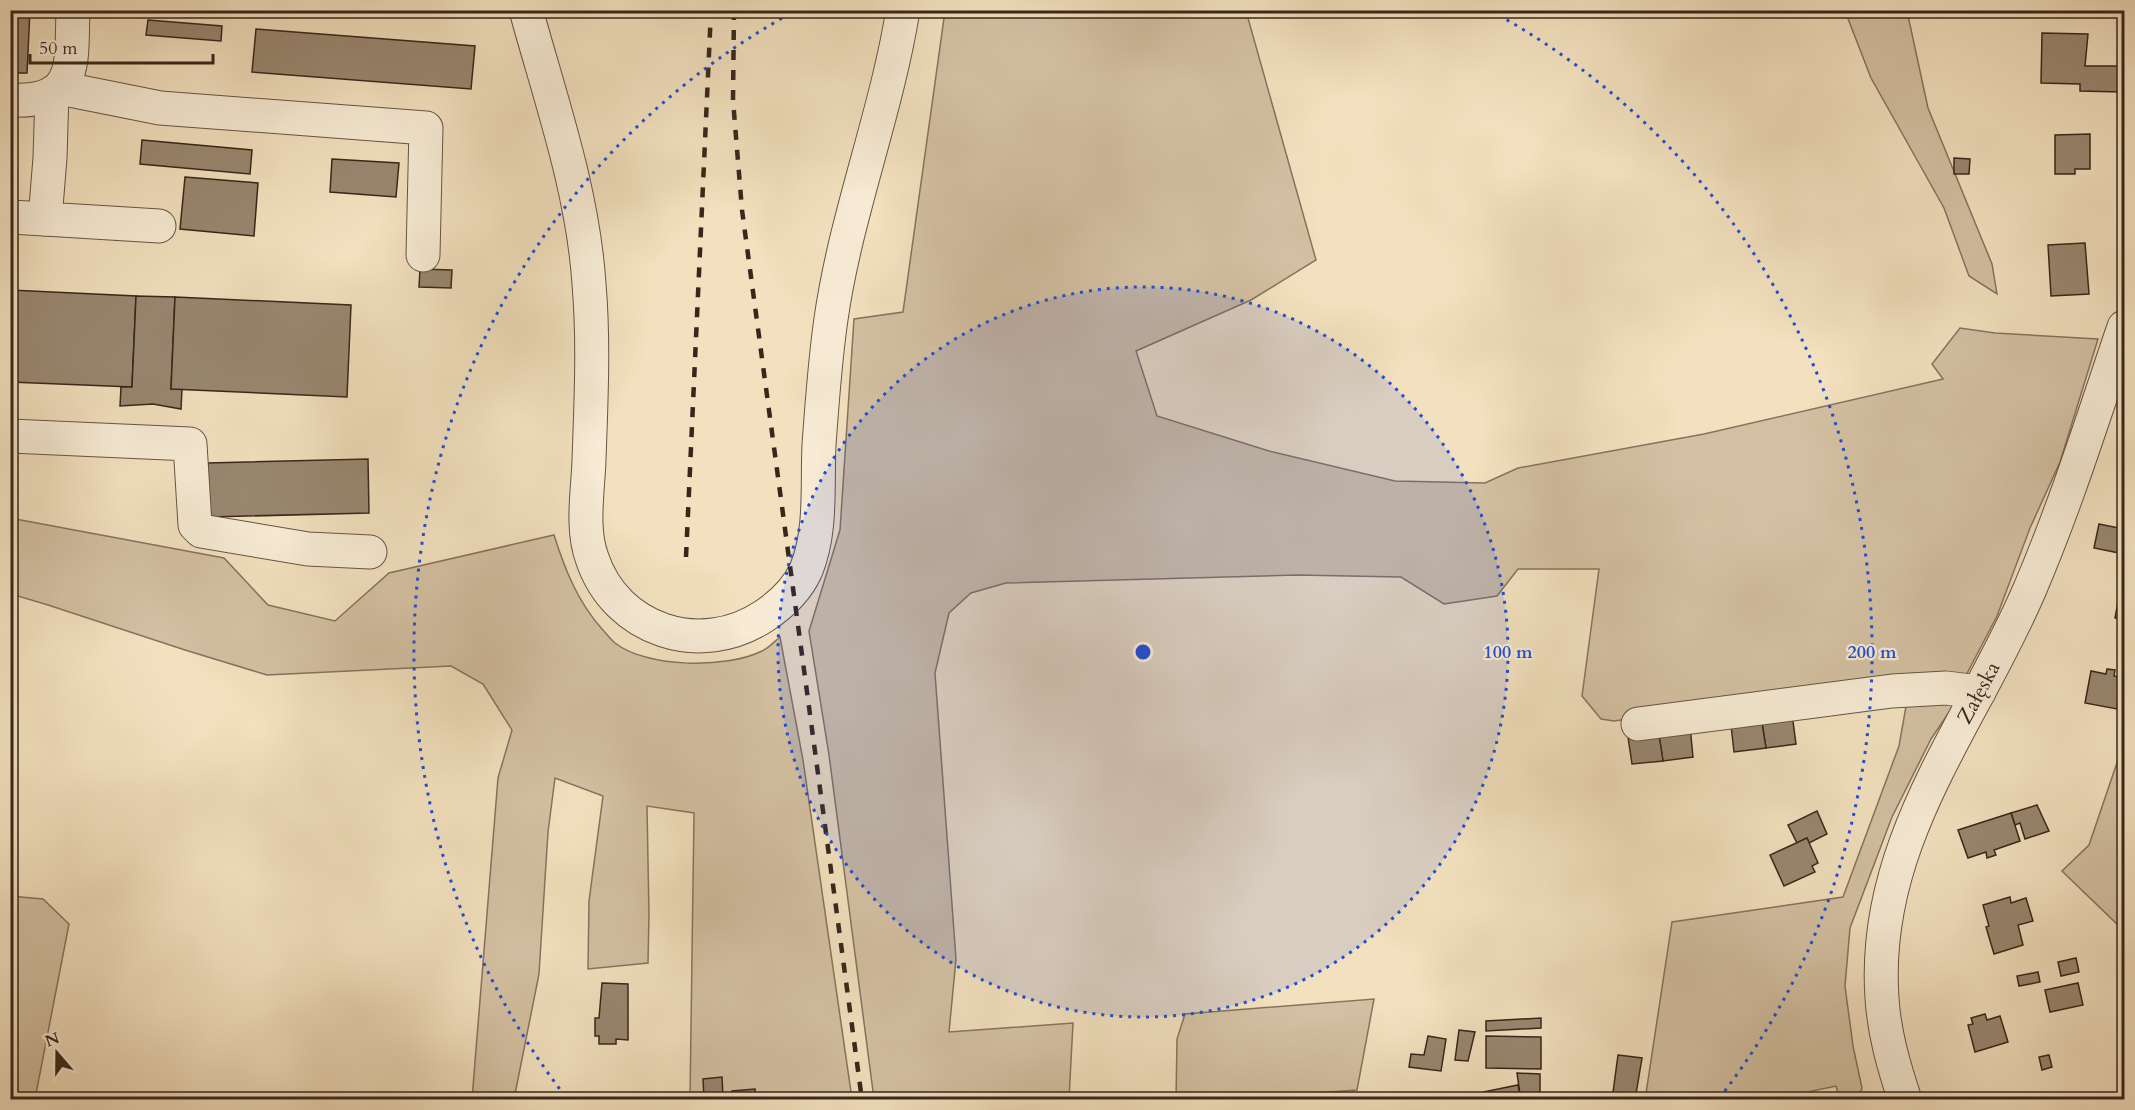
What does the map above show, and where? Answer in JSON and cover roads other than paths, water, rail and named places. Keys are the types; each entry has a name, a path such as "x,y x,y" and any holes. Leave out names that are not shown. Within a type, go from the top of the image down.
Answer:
{"street":[{"path":"10,100 31,100 56,90 70,72 73,10"},
{"path":"526,10 566,150 585,243 590,284 587,539 592,558 601,578 616,599 633,615 651,626 676,635 705,637 731,633 754,623 777,607 794,591 806,569 817,517 824,373 838,274 899,37 903,10"},
{"path":"45,219 56,90"},
{"path":"56,90 160,108 426,128 423,255"},
{"path":"10,217 159,226"},
{"name":"Załęska","path":"1905,1100 1894,1066 1882,990 1883,927 1889,896 1903,848 1925,795 2004,647 2030,590 2069,490 2124,327"},
{"path":"10,436 190,444 195,525 201,531 308,549 370,552"},
{"path":"1638,724 1892,691 1946,688 1979,692"},
{"name":"Załęska","path":"1888,1100 1894,1066"}],"railway":[{"path":"686,557 711,10"},
{"path":"734,10 733,100 742,210 862,1100"}]}
